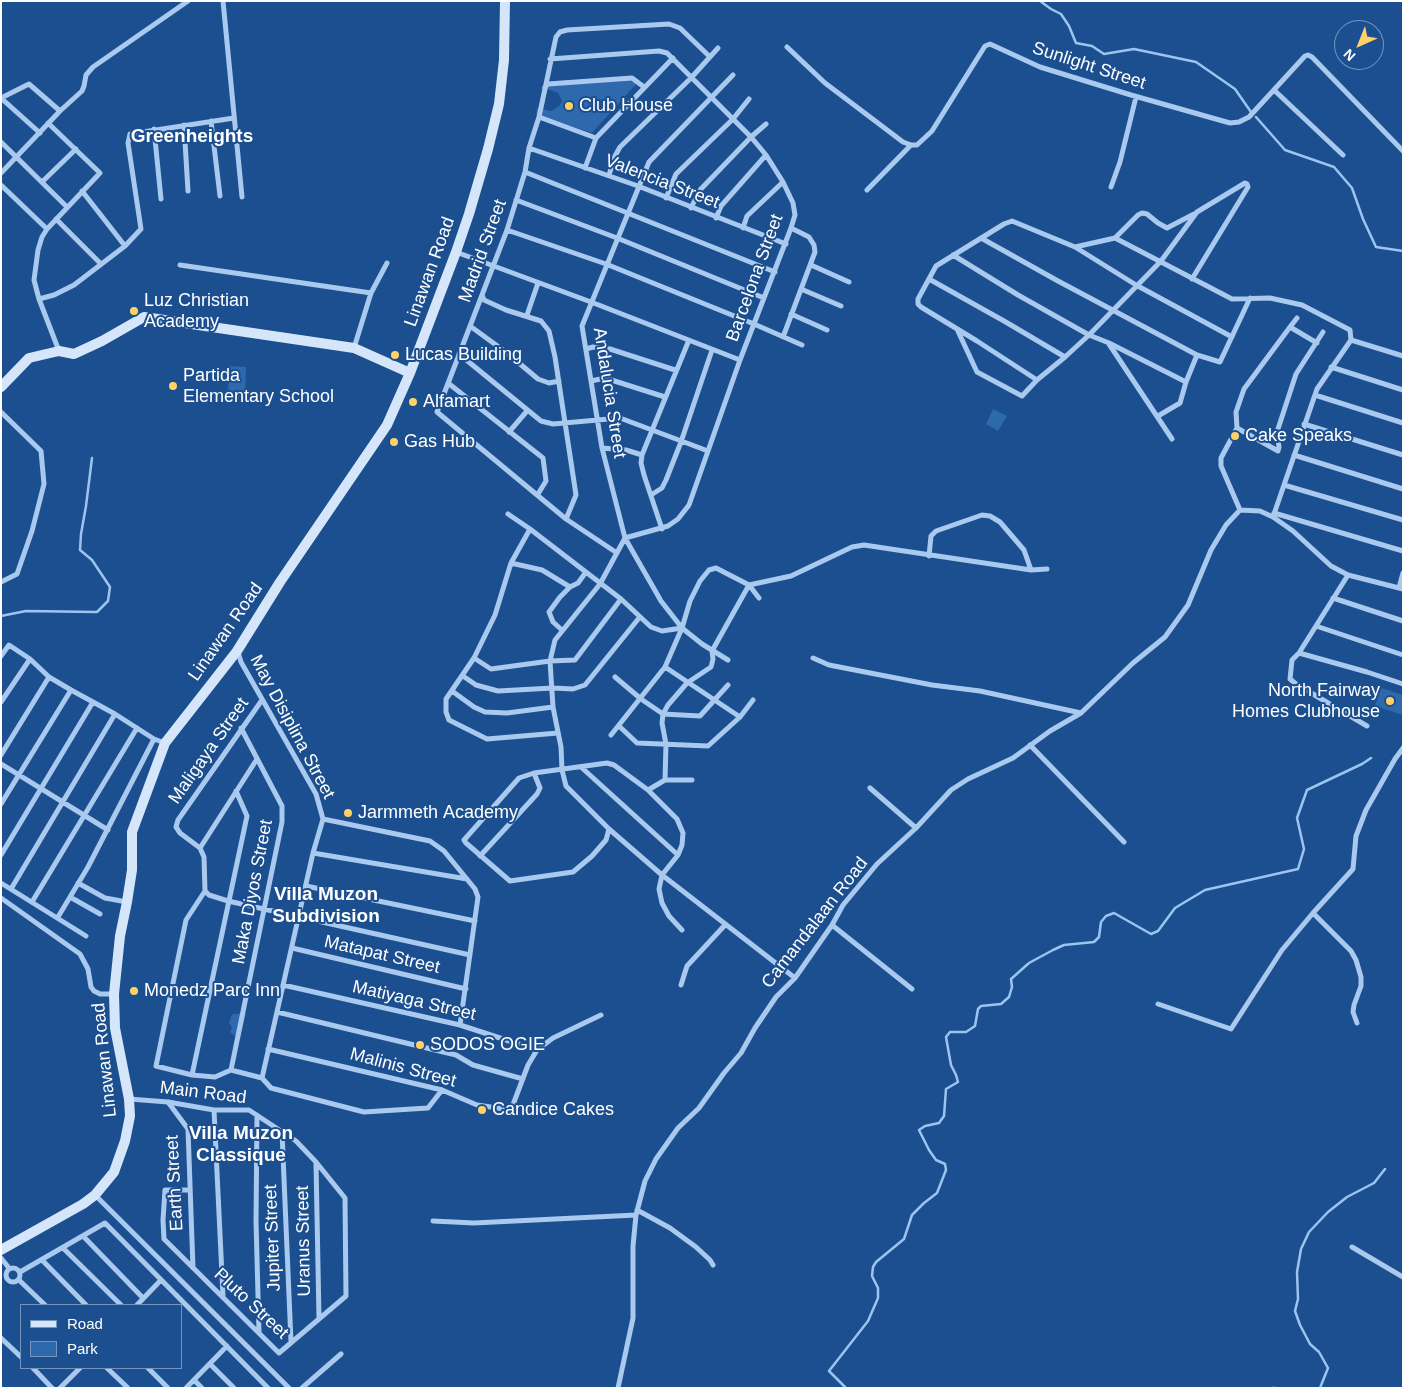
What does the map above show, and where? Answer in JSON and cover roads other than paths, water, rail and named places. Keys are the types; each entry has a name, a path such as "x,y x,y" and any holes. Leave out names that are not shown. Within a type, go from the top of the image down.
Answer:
{"street":[{"path":"1,173 60,110 82,91 86,75 93,67 188,1"},
{"path":"223,1 242,197"},
{"name":"Linawan Road","path":"1,1250 83,1204 114,1172 125,1142 130,1116 129,1099 115,1028 114,994 120,936 128,902 132,870 132,832 165,743 237,651 280,582 387,425 410,373 469,214 499,104 504,60 505,1"},
{"name":"Madrid Street","path":"617,553 566,519 437,412 507,230 525,172 556,37 560,32 670,24 680,28 709,56"},
{"name":"Sunlight Street","path":"911,145 917,145 932,131 985,46 990,44 1040,67 1136,97 1230,123 1239,122 1249,117 1308,55 1403,150"},
{"path":"787,47 825,83 903,142 911,145 867,190"},
{"path":"609,175 620,147 718,48"},
{"path":"550,59 658,51 667,52 673,58 596,138 585,168"},
{"name":"Barcelona Street","path":"626,538 662,529 678,519 689,505 740,360 786,244 795,215 793,203 783,182 766,155 751,137 712,97 690,78 673,58"},
{"name":"Andalucia Street","path":"728,660 712,651 682,628 661,601 626,538 602,448 582,326 626,214 649,162 733,75"},
{"path":"545,86 557,83 632,78 644,87"},
{"path":"40,133 1,98 29,84 60,110"},
{"path":"1274,90 1343,155"},
{"path":"1111,187 1120,162 1136,97"},
{"path":"666,198 676,174 733,119 749,99"},
{"path":"538,117 596,138"},
{"path":"39,299 54,295 74,285 125,246 141,229 128,138 130,134 234,118"},
{"path":"210,121 220,196"},
{"path":"48,123 100,173 47,229 38,250 34,280 39,299 60,351"},
{"path":"691,208 700,190 766,124"},
{"path":"184,125 188,191"},
{"path":"154,129 161,200"},
{"path":"1,142 43,181 66,207"},
{"name":"Valencia Street","path":"529,148 609,175 786,244"},
{"path":"43,181 76,149"},
{"path":"716,218 721,206 766,155"},
{"path":"525,172 775,272"},
{"path":"743,228 747,216 783,182"},
{"path":"1075,247 1116,238 1142,213 1170,228 1245,183 1247,184 1248,187 1192,279"},
{"path":"1,185 47,229"},
{"path":"82,192 125,246"},
{"path":"516,200 617,238 764,298"},
{"path":"956,328 977,372 1022,396 1037,380 1089,335 1161,261 1197,212"},
{"path":"56,219 101,264"},
{"path":"1037,380 918,304 918,299 936,266 1012,221 1075,247 1136,285 1232,337"},
{"path":"782,337 815,252 814,245 809,237 791,228"},
{"path":"507,230 606,264 802,345"},
{"path":"981,238 1197,354 1220,362 1250,298"},
{"path":"1116,238 1232,299 1270,298 1302,305 1350,330 1351,340 1331,367 1315,395 1273,515"},
{"path":"456,252 740,360"},
{"path":"954,255 1018,295 1089,335 1109,343 1186,382"},
{"path":"354,348 370,293 387,263"},
{"path":"180,265 370,293"},
{"path":"811,265 849,282"},
{"path":"928,280 1065,357"},
{"path":"527,315 538,283"},
{"path":"801,289 842,306"},
{"path":"482,295 484,300 541,320 549,330 559,381 576,495 566,519"},
{"path":"791,314 827,330"},
{"path":"1,387 29,358 60,351 74,354 102,341 144,317 354,348 410,373"},
{"path":"1297,318 1244,388 1236,412 1237,428 1220,462 1240,510 1260,511 1403,551"},
{"path":"470,326 538,379 549,383 559,381"},
{"path":"1290,327 1317,343"},
{"path":"1237,428 1278,451 1277,432 1296,374 1323,332"},
{"path":"662,529 641,463 642,455 689,340"},
{"path":"1351,340 1403,356"},
{"path":"1109,343 1172,439"},
{"path":"586,349 593,347 610,349 676,370"},
{"path":"651,496 662,488 681,442 712,350"},
{"path":"459,354 541,421 553,424 620,418 708,451"},
{"path":"1158,416 1180,403 1197,354"},
{"path":"1331,367 1403,390"},
{"path":"591,381 605,378 665,398"},
{"path":"448,383 543,458 546,469 546,481 538,494"},
{"path":"1315,395 1403,423"},
{"path":"509,432 527,411"},
{"path":"1,412 41,451 44,484 32,531 17,574 5,582 1,582"},
{"path":"1304,424 1403,455"},
{"path":"602,448 626,450 642,455"},
{"path":"1294,455 1403,489"},
{"path":"1284,485 1403,520"},
{"name":"Camandalaan Road","path":"618,1388 633,1318 633,1246 636,1212 645,1181 656,1159 678,1128 699,1108 741,1053 776,996 795,978 832,925 843,905 876,864 916,828 951,790 968,779 1013,758 1081,713 1133,662 1165,637 1188,605 1211,550 1226,525 1240,510"},
{"path":"508,514 530,528 620,599 650,627 662,631 682,628"},
{"path":"929,556 931,536 936,531 982,515 990,516 1000,522 1024,550 1031,570"},
{"path":"1273,515 1331,566 1348,575 1401,589 1403,574"},
{"path":"530,528 511,563 495,615 474,658 446,699 446,712 449,720 487,739 558,733"},
{"path":"626,538 600,584 555,640 550,661 553,707 566,786 609,829 662,875 795,978"},
{"path":"665,780 666,744 662,723 663,714 668,704 687,683 711,667 712,651 749,585 791,576 852,547 864,546 1031,570 1048,570"},
{"path":"511,563 542,570 570,587"},
{"path":"611,735 664,667 682,628 690,601 700,581 709,570 716,568 749,585 759,598"},
{"path":"562,630 553,622 549,612 560,597 570,587 578,583 586,572"},
{"path":"1348,575 1299,653 1292,660 1290,679 1366,726"},
{"path":"1333,598 1403,621"},
{"path":"474,658 491,669 550,661 575,660 620,599"},
{"path":"463,676 476,685 498,691 552,688 573,689 585,685 639,618"},
{"path":"1316,626 1403,655"},
{"path":"1,656 9,644 30,659 49,677 115,714 154,739 165,743"},
{"name":"May Disiplina Street","path":"237,651 241,662 316,794 323,819 262,1078"},
{"path":"1299,653 1368,672 1403,684"},
{"path":"813,658 830,666 932,685 980,691 1081,713"},
{"path":"1,702 30,659"},
{"path":"664,667 740,717"},
{"path":"1,755 49,677"},
{"path":"616,677 663,714 700,716 728,685"},
{"path":"1,804 71,690"},
{"path":"452,691 474,707 485,712 507,712 553,707"},
{"name":"Maligaya Street","path":"200,848 180,833 176,827 178,820 262,700"},
{"path":"619,726 638,743 708,746 740,717 753,700"},
{"path":"1,855 92,702"},
{"path":"11,890 115,714"},
{"path":"32,902 137,728"},
{"name":"Maka Diyos Street","path":"231,1070 282,822 282,806 241,728"},
{"path":"58,917 108,830 154,739"},
{"path":"1030,745 1124,842"},
{"path":"1158,1004 1231,1029 1282,950 1353,869 1356,836 1366,810 1403,748"},
{"path":"257,759 200,848 204,857 205,891 186,920 156,1066 192,1075 215,1077 231,1070 262,1078 271,1088 364,1112 428,1108 442,1090"},
{"path":"609,829 606,840 592,856 573,872 510,881 464,840 519,778 534,773 581,766 607,763 614,765 648,790 677,819 683,833 682,845 678,855 662,875 659,889 662,902 669,916 682,930"},
{"path":"1,764 84,817 108,830"},
{"path":"581,766 678,855"},
{"path":"480,856 537,794 540,788 534,773"},
{"path":"648,790 665,780 692,780"},
{"path":"870,788 916,828"},
{"path":"192,1075 247,816 236,791"},
{"path":"323,819 430,841 444,851 475,889 478,897 460,1025"},
{"path":"314,853 467,879"},
{"path":"1,883 86,936"},
{"path":"78,883 105,898 128,902"},
{"path":"306,886 475,921"},
{"path":"205,891 209,895 228,901 470,954"},
{"path":"70,897 100,914"},
{"path":"1,898 80,954 88,969 91,986 94,991 100,994 114,994"},
{"path":"1313,913 1351,951 1356,960 1361,977 1361,986 1353,1012 1357,1023"},
{"path":"681,985 687,966 726,925"},
{"path":"832,925 912,989"},
{"name":"Matapat Street","path":"292,948 466,989"},
{"name":"Matiyaga Street","path":"283,985 460,1025 537,1050"},
{"path":"277,1012 456,1055 473,1065 523,1078"},
{"name":"Malinis Street","path":"268,1048 442,1090 477,1105 511,1110 523,1078 537,1050 552,1038 601,1015"},
{"name":"Main Road","path":"129,1099 168,1102 214,1110 249,1110 296,1142 316,1162 345,1198 346,1296"},
{"name":"Earth Street","path":"168,1102 188,1129 193,1268"},
{"path":"214,1110 223,1296"},
{"path":"257,1115 256,1221 259,1332"},
{"name":"Jupiter Street","path":"282,1132 291,1342"},
{"name":"Uranus Street","path":"316,1162 319,1318"},
{"name":"Pluto Street","path":"189,1190 165,1190 162,1220 164,1238 279,1353 346,1296"},
{"path":"94,1194 288,1388"},
{"path":"433,1221 474,1223 636,1212 670,1228 696,1247 713,1265"},
{"path":"20,1272 105,1224 268,1388"},
{"path":"83,1236 143,1298"},
{"path":"1352,1247 1403,1277"},
{"path":"62,1248 120,1304"},
{"path":"1,1258 10,1268 18,1269 20,1272"},
{"path":"42,1260 85,1304"},
{"path":"10,1268 6,1275 8,1279 13,1282 19,1280"},
{"path":"19,1280 20,1272"},
{"path":"1,1285 8,1279"},
{"path":"19,1280 44,1304"},
{"path":"138,1304 161,1280"},
{"path":"1,1338 20,1356"},
{"path":"186,1388 227,1346"},
{"path":"302,1388 341,1354"},
{"path":"210,1364 234,1388"},
{"path":"34,1369 52,1388"},
{"path":"60,1388 79,1369"},
{"path":"109,1369 128,1388"},
{"path":"149,1369 168,1388"},
{"path":"194,1380 202,1388"}],"waterway":[{"path":"1040,1 1061,14 1069,26 1076,43 1092,46 1104,54 1134,49 1196,62 1235,89 1251,112"},
{"path":"1256,117 1285,150 1334,167 1352,188 1376,247 1403,251"},
{"path":"1,616 26,611 97,612 108,601 110,587 92,560 80,550 92,458"},
{"path":"846,1388 829,1371 868,1321 878,1298 878,1288 872,1276 873,1267 876,1262 904,1239 912,1215 937,1193 946,1170 945,1164 936,1160 929,1150 919,1130 925,1126 939,1123 944,1116 946,1089 958,1082 951,1065 946,1037 950,1032 966,1032 975,1026 978,1009 981,1006 1001,1004 1009,997 1012,987 1011,979 1029,963 1064,945 1094,942 1099,937 1101,922 1106,916 1114,913 1151,934 1158,931 1175,908 1205,890 1298,869 1304,849 1297,818 1307,790 1371,758"},
{"path":"1320,1388 1328,1368 1319,1352 1310,1344 1295,1311 1298,1299 1297,1272 1301,1249 1309,1232 1328,1212 1347,1197 1374,1183 1385,1169"}],"place":[{"name":"Club House","path":"569,106"},
{"name":"Luz Christian Academy","path":"134,311"},
{"name":"Lucas Building","path":"395,355"},
{"name":"Partida Elementary School","path":"173,386"},
{"name":"Alfamart","path":"413,402"},
{"name":"Cake Speaks","path":"1235,436"},
{"name":"Gas Hub","path":"394,442"},
{"name":"North Fairway Homes Clubhouse","path":"1390,701"},
{"name":"Jarmmeth Academy","path":"348,813"},
{"name":"Monedz Parc Inn","path":"134,991"},
{"name":"SODOS OGIE","path":"420,1045"},
{"name":"Candice Cakes","path":"482,1110"}],"district":[{"name":"Greenheights","path":"192,137"},
{"name":"Villa Muzon Subdivision","path":"326,906"},
{"name":"Villa Muzon Classique","path":"241,1145"}]}
